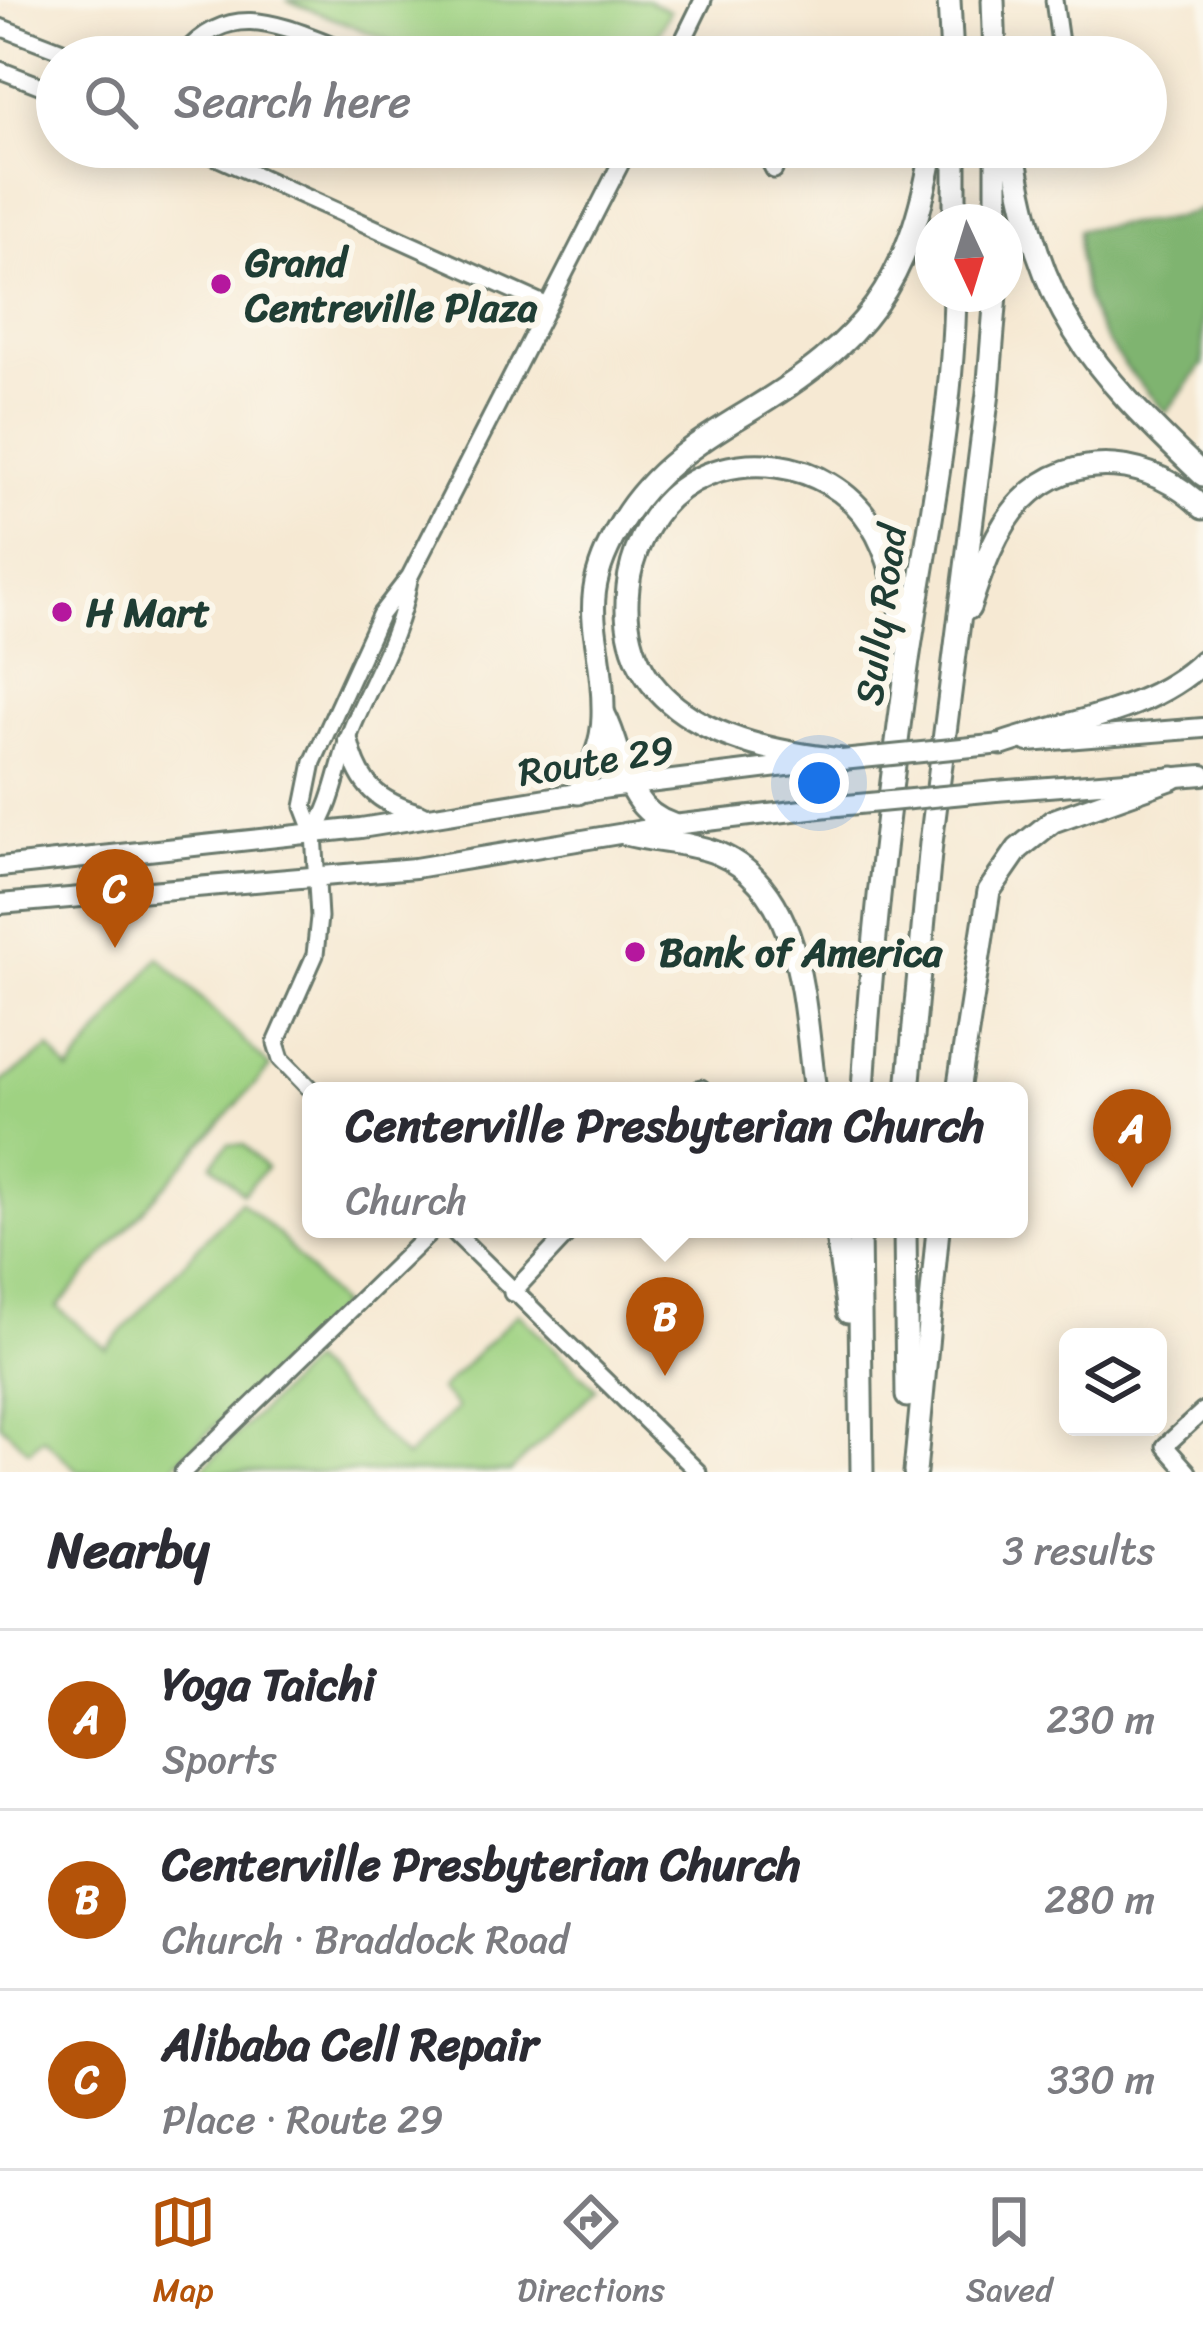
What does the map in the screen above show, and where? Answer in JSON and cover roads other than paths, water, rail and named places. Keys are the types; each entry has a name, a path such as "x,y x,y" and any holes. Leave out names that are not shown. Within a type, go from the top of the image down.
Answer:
{"highway":[{"path":"949,0 951,36"},
{"path":"993,0 995,36"},
{"path":"578,793 596,758 604,713 590,616 599,569 622,520 677,457 790,386 866,324 901,261 923,202 929,168"},
{"path":"955,168 956,204"},
{"path":"997,168 998,204"},
{"path":"1017,168 1035,248 1071,334 1151,426 1203,476"},
{"name":"Sully Road","path":"864,1082 871,968 906,674 944,426 954,312"},
{"name":"Sully Road","path":"909,1082 950,671 986,413 994,312"},
{"path":"842,760 724,735 698,723 660,694 640,662 627,598 636,554 656,514 691,483 731,466 798,470 835,489 871,523 883,548 899,601 906,674"},
{"path":"950,671 999,535 1021,502 1050,477 1095,466 1129,466 1181,487 1203,508"},
{"path":"1001,745 1152,697 1185,679 1203,661"},
{"path":"604,713 616,737 627,786 651,816 673,825"},
{"path":"959,1082 989,891 1018,849 1053,821 1173,778"},
{"path":"626,834 713,851 762,883 783,917 796,965 814,1082"},
{"path":"837,1238 862,1467"},
{"path":"859,1238 862,1467"},
{"path":"905,1238 913,1472"},
{"path":"913,1472 937,1238"}],"main road":[{"name":"Route 29","path":"0,867 433,818 627,786 842,760 1203,728"},
{"path":"348,740 366,788 380,800 433,818"},
{"name":"Route 29","path":"0,904 415,868 673,825 1203,775"}],"street":[{"path":"685,36 703,0"},
{"path":"1054,0 1059,36"},
{"path":"197,36 226,18 258,17 310,36"},
{"path":"0,27 36,41"},
{"path":"0,70 36,84"},
{"path":"241,168 546,305"},
{"path":"303,1082 281,1059 275,1043 315,955 314,833 304,807 313,762 380,615 410,576 618,168"},
{"path":"314,833 331,806 348,740 400,628 410,576"},
{"path":"183,1472 425,1238"},
{"path":"460,1238 698,1472"},
{"path":"512,1293 564,1238"},
{"path":"1188,1472 1165,1446 1203,1411"}],"place":[{"name":"Grand Centreville Plaza","path":"221,284"},
{"name":"H Mart","path":"62,612"},
{"name":"Alibaba Cell Repair","path":"115,948"},
{"name":"Bank of America","path":"635,952"},
{"name":"Yoga Taichi","path":"1132,1188"},
{"name":"Centerville Presbyterian Church","path":"665,1376"}]}
